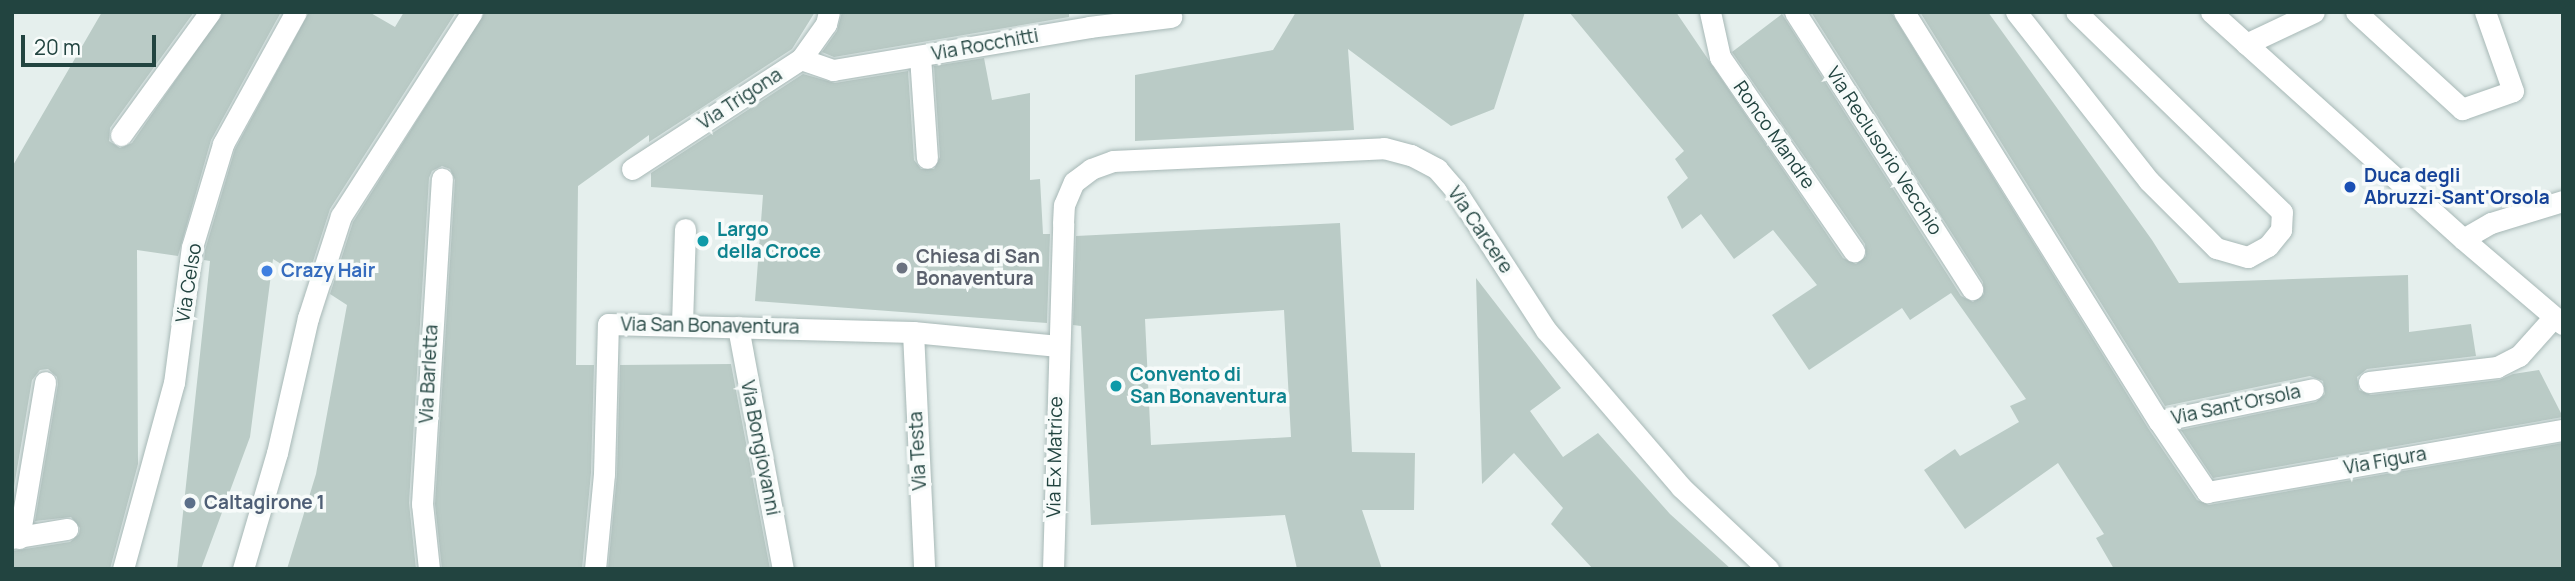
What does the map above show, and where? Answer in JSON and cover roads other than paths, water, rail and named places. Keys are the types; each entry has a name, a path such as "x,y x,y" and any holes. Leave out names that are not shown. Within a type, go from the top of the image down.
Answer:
{"street":[{"path":"121,135 210,12"},
{"name":"Via Celso","path":"123,569 174,383 192,247 223,144 296,12"},
{"path":"243,569 277,453 308,318 341,216 472,12"},
{"name":"Via Trigona","path":"632,169 801,59 826,24 829,12"},
{"name":"Ronco Mandre","path":"1710,12 1720,57 1854,251"},
{"name":"Via Reclusorio Vecchio","path":"1795,12 1972,289"},
{"path":"1904,12 2159,421"},
{"path":"2017,12 2149,181 2217,248 2248,257 2268,246 2281,230 2281,212 2076,12"},
{"path":"2211,12 2463,239 2559,319 2519,356 2497,367 2369,382"},
{"path":"2246,44 2314,12"},
{"path":"2362,13 2462,109 2513,91 2485,12"},
{"name":"Via Rocchitti","path":"801,59 833,70 1088,27 1171,17"},
{"path":"920,55 927,158"},
{"name":"Via Carcere","path":"1058,346 1064,205 1074,182 1091,169 1113,161 1384,148 1411,155 1437,169 1456,191 1546,330 1681,487 1768,569"},
{"name":"Via Barletta","path":"429,569 422,504 442,179"},
{"path":"2463,239 2491,223 2563,201"},
{"path":"682,324 685,229"},
{"name":"Via San Bonaventura","path":"595,569 604,474 608,324 913,332 1058,346"},
{"name":"Via Bongiovanni","path":"738,327 783,569"},
{"name":"Via Testa","path":"913,332 924,569"},
{"name":"Via Ex Matrice","path":"1053,569 1058,346"},
{"path":"46,382 16,538 66,529"},
{"name":"Via Sant'Orsola","path":"2159,421 2313,389"},
{"name":"Via Figura","path":"2159,421 2207,492 2563,430"}],"place":[{"name":"Duca degli Abruzzi-Sant'Orsola","path":"2350,187"},
{"name":"Largo della Croce","path":"703,241"},
{"name":"Chiesa di San Bonaventura","path":"902,268"},
{"name":"Crazy Hair","path":"267,271"},
{"name":"Convento di San Bonaventura","path":"1116,386"},
{"name":"Caltagirone 1","path":"190,503"}]}
